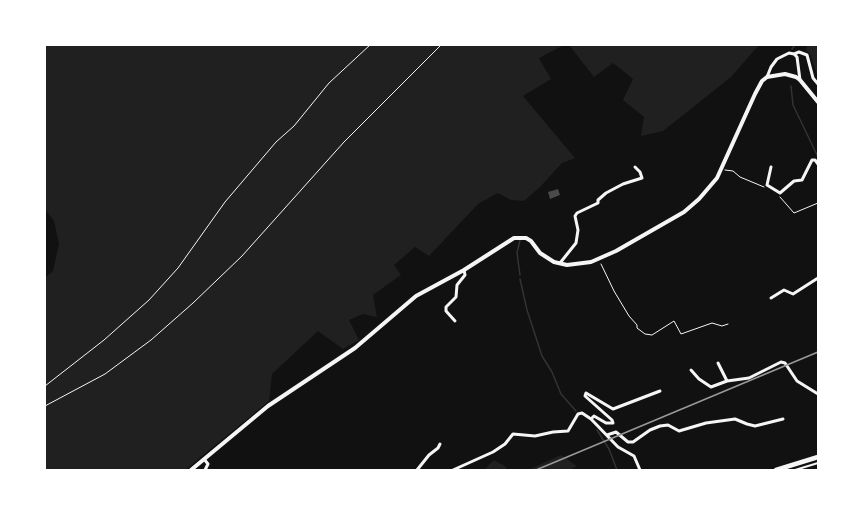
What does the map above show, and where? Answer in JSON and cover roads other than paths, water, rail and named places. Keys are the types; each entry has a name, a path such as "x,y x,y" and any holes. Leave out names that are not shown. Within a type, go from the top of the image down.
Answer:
{"main road":[{"path":"191,470 268,406 355,348 416,296 464,270 509,241 522,237 531,241 547,258 560,263 574,265 598,260 671,220 699,199 722,169 755,94 762,81 767,77 785,74 800,80 818,102"},
{"path":"776,470 818,457"}],"street":[{"path":"767,77 771,67 777,59 789,53 794,54 799,52 807,55 813,78 818,84"},
{"path":"794,54 797,57 800,80"},
{"path":"771,168 767,186 780,193 794,181 802,180 812,160 815,160 818,164"},
{"path":"560,263 576,243 578,230 575,216 577,213 598,203 598,200 602,196 623,184 642,178 640,172 635,167"},
{"path":"455,321 446,311 446,307 456,297 457,285 465,275 464,270"},
{"path":"771,298 784,290 793,294 818,278"},
{"path":"691,370 698,379 711,387 727,381 749,378 781,362 784,363 797,381 818,394"},
{"path":"718,363 727,381"},
{"path":"590,419 594,416 606,423 613,423 612,420 584,396 586,393 614,409 660,392"},
{"path":"454,470 493,452 504,444 513,434 535,436 553,432 568,431 578,414 582,413 618,447 634,456 640,470"},
{"path":"607,435 616,432 628,442 633,442 650,430 660,426 668,425 679,431 706,423 735,419 755,426 783,419"},
{"path":"417,470 440,444"},
{"path":"204,459 208,464 205,470"},
{"path":"795,470 818,463"}],"waterway":[{"path":"792,49 795,45"},
{"path":"791,86 793,105 818,157"},
{"path":"520,240 517,253 520,275"},
{"path":"520,279 527,310 542,356 552,372 561,394 576,411"},
{"path":"597,430 609,449 617,470"}],"railway":[{"path":"536,470 818,352"}]}
